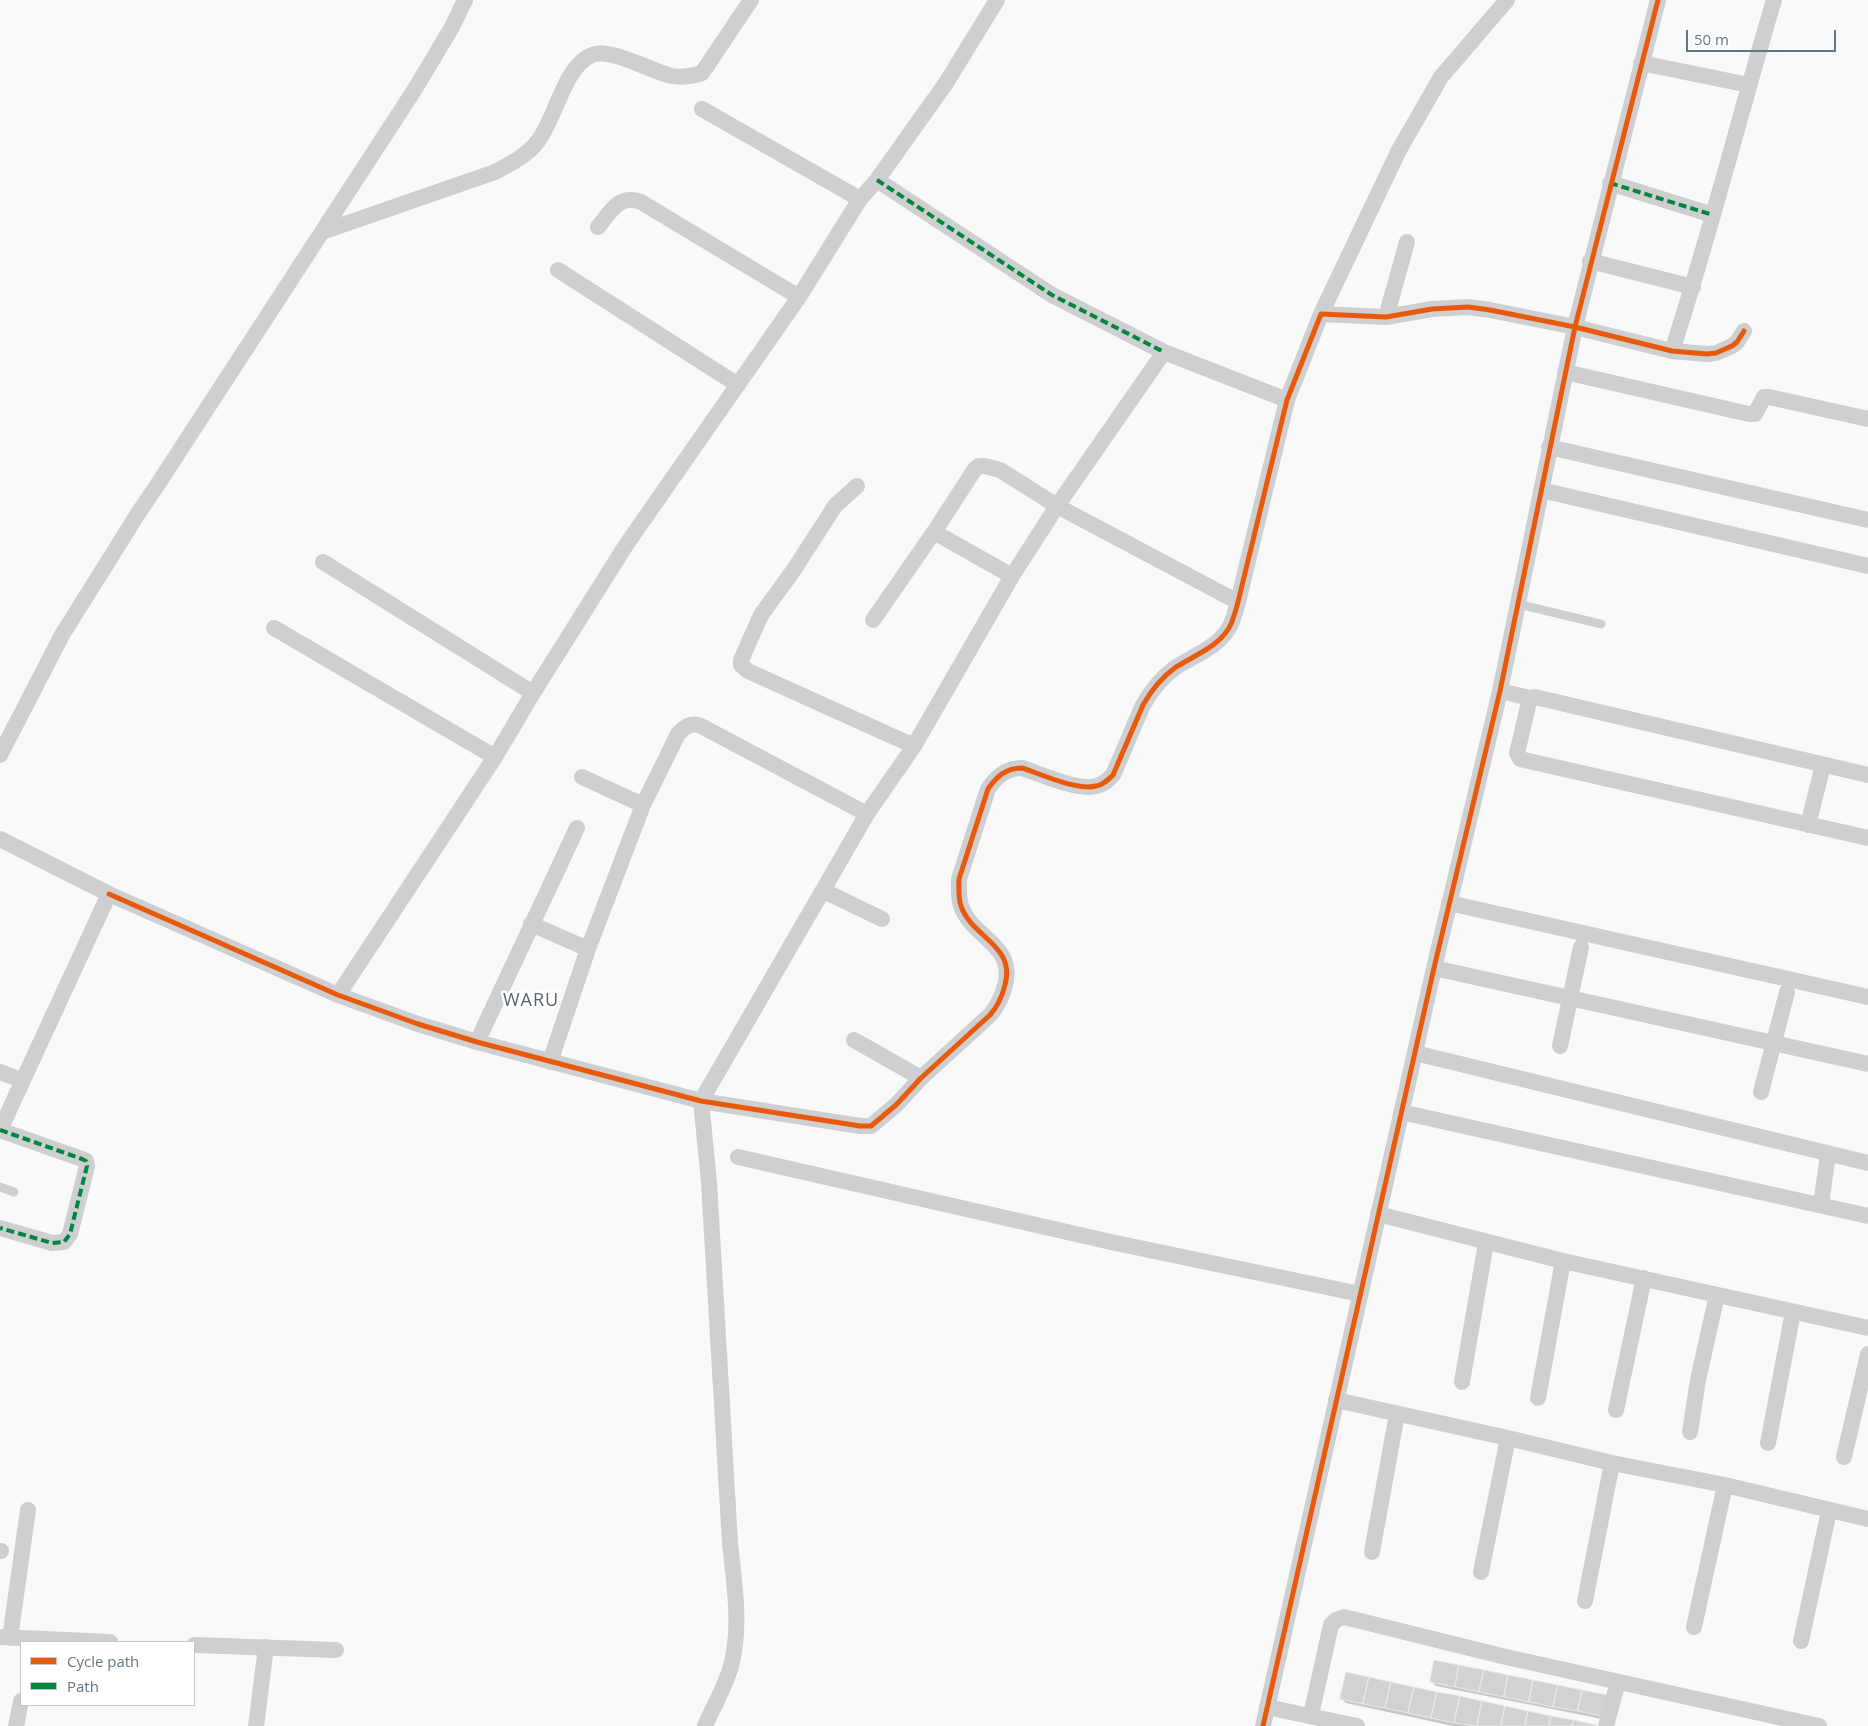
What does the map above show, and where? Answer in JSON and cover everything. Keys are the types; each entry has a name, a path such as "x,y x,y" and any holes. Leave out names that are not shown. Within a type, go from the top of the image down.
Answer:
{"street":[{"path":"0,755 62,635 139,512 415,89 452,27 465,0"},
{"path":"322,232 495,172 518,159 537,144 547,129 572,71 592,54 606,54 671,75 691,77 702,73 751,0"},
{"path":"344,997 626,545 799,297 860,199 877,180 946,83 997,0"},
{"path":"0,839 108,894 365,1006 477,1042 701,1101 865,1127 871,1126 896,1105 921,1078 999,1005 1008,975 1003,955 969,920 961,907 958,894 959,879 991,785 1000,774 1014,768 1022,768 1086,787 1097,786 1107,781 1113,775 1142,705 1149,694 1175,668 1210,647 1223,636 1231,625 1287,400 1321,314 1400,150 1441,77 1507,0"},
{"path":"1263,1726 1434,968 1500,691 1549,447 1590,261 1658,0"},
{"path":"1672,351 1693,287 1748,85 1774,0"},
{"path":"1641,63 1748,85"},
{"path":"702,109 860,199"},
{"path":"877,180 1052,294 1164,352 1287,400"},
{"path":"1610,183 1713,215"},
{"path":"598,228 618,203 632,199 641,202 799,297"},
{"path":"1386,318 1407,242"},
{"path":"1590,261 1693,287"},
{"path":"558,270 738,384"},
{"path":"1321,314 1386,318 1432,308 1468,307 1575,327 1672,351 1707,354 1716,353 1737,342 1744,331"},
{"path":"705,1726 728,1675 732,1661 735,1634 709,1182 701,1101 867,814 914,746 1012,576 1057,506 1164,352"},
{"path":"1565,372 1749,414 1754,414 1761,400 1764,397 1769,397 1868,419"},
{"path":"1549,447 1868,520"},
{"path":"873,620 979,466 1000,470 1057,506 1238,602"},
{"path":"857,486 835,506 793,571 761,615 740,660 740,665 748,671 914,746"},
{"path":"1541,490 1868,566"},
{"path":"934,532 1012,576"},
{"path":"323,562 532,693"},
{"path":"274,628 495,757"},
{"path":"1500,691 1530,698 1535,697 1868,776"},
{"path":"1530,698 1517,754 1520,759 1868,838"},
{"path":"550,1062 588,949 643,805 678,734 686,726 697,724 867,814"},
{"path":"1808,825 1823,765"},
{"path":"582,777 643,805"},
{"path":"477,1042 531,924 578,828"},
{"path":"824,891 882,919"},
{"path":"0,1228 52,1243 64,1242 70,1234 87,1166 86,1161 0,1130 108,894"},
{"path":"1449,903 1868,997"},
{"path":"531,924 588,949"},
{"path":"1560,1046 1581,947"},
{"path":"1434,968 1868,1064"},
{"path":"1760,1092 1787,992"},
{"path":"854,1040 921,1078"},
{"path":"1415,1053 1868,1164"},
{"path":"0,1072 22,1080"},
{"path":"1402,1112 1868,1216"},
{"path":"1821,1205 1828,1154"},
{"path":"738,1157 1111,1242 1360,1294"},
{"path":"1378,1214 1486,1243 1563,1261 1868,1328"},
{"path":"1462,1382 1486,1243"},
{"path":"1538,1398 1563,1261"},
{"path":"1616,1410 1644,1278"},
{"path":"1690,1432 1698,1380 1717,1295"},
{"path":"1768,1443 1794,1312"},
{"path":"1844,1458 1868,1354"},
{"path":"1336,1400 1612,1463 1725,1485 1868,1520"},
{"path":"1372,1552 1397,1414"},
{"path":"1481,1572 1508,1438"},
{"path":"1585,1601 1612,1463"},
{"path":"1694,1628 1725,1485"},
{"path":"28,1510 5,1638 34,1641"},
{"path":"1801,1641 1829,1511"},
{"path":"1311,1715 1331,1626 1339,1618 1344,1617 1618,1682 1819,1726"},
{"path":"195,1645 336,1650"},
{"path":"256,1726 266,1647"},
{"path":"1606,1726 1618,1682"},
{"path":"16,1726 20,1706"},
{"path":"1267,1707 1357,1726"}],"lane":[{"path":"1518,604 1602,624"},
{"path":"0,1187 14,1192"}],"building":[{"path":"1434,1660 1459,1665 1455,1687 1430,1682"},
{"path":"1459,1665 1484,1670 1479,1692 1455,1687"},
{"path":"1484,1670 1508,1675 1504,1697 1479,1692"},
{"path":"1346,1672 1369,1677 1363,1704 1340,1699"},
{"path":"1508,1675 1533,1680 1529,1702 1504,1697"},
{"path":"1369,1677 1391,1682 1385,1708 1363,1704"},
{"path":"1533,1680 1558,1685 1553,1707 1529,1702"},
{"path":"1391,1682 1414,1687 1408,1713 1385,1708"},
{"path":"1558,1685 1582,1690 1578,1711 1553,1707"},
{"path":"1414,1687 1437,1692 1431,1718 1408,1713"},
{"path":"1582,1690 1607,1695 1602,1716 1578,1711"},
{"path":"1437,1692 1460,1696 1454,1723 1431,1718"},
{"path":"1460,1696 1482,1701 1477,1726 1454,1723"},
{"path":"1482,1701 1505,1706 1501,1726 1477,1726"},
{"path":"1505,1706 1528,1711 1525,1726 1501,1726"},
{"path":"1528,1711 1551,1716 1549,1726 1525,1726"},
{"path":"1551,1716 1574,1720 1572,1726 1549,1726"},
{"path":"1574,1720 1596,1725 1596,1726 1572,1726"}],"marked path":[{"path":"877,180 1052,295 1164,352"},
{"path":"1610,183 1713,215"},
{"path":"0,1130 82,1159 86,1161 87,1166 70,1234 64,1242 52,1243 0,1228"}],"cycle path":[{"path":"1263,1726 1434,968 1500,691 1575,327 1658,0"},
{"path":"109,894 338,995 418,1024 477,1042 701,1101 860,1126 871,1126 896,1105 921,1078 990,1015 1003,993 1007,971 1004,960 999,951 966,917 959,896 959,879 988,789 1002,774 1016,768 1022,768 1069,784 1088,787 1101,785 1113,775 1143,705 1153,689 1176,667 1214,644 1227,632 1238,602 1287,400 1321,314 1386,317 1432,309 1468,307 1575,327 1672,351 1707,354 1716,353 1732,346 1744,331"}],"district":[{"name":"WARU","path":"531,1001"}]}
